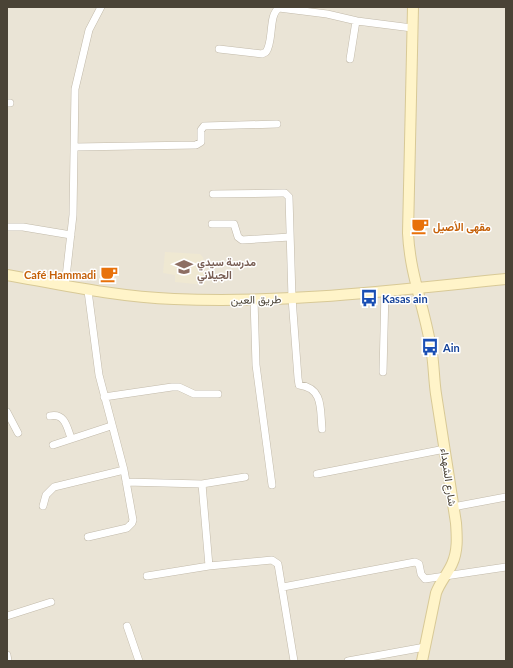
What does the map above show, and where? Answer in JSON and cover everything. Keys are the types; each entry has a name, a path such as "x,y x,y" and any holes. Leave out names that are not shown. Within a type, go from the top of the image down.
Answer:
{"street":[{"path":"65,286 73,214 75,147 73,107 76,80 89,30 101,7"},
{"name":"شارع الشهداء","path":"413,7 408,233 410,262 416,288 421,300 432,354 436,393 457,540 456,555 436,592 422,661"},
{"path":"219,49 262,54 266,52 269,46 274,13 279,8 327,14 356,21 412,28"},
{"path":"350,59 356,21"},
{"path":"75,147 196,145 201,142 201,130 204,126 277,124"},
{"path":"213,194 285,193 289,198 292,298 298,378 300,385 311,388 316,393 322,429"},
{"path":"212,224 234,224 238,237 242,240 290,237"},
{"path":"7,227 23,227 71,235"},
{"name":"طريق العين","path":"7,276 88,291 175,299 292,298 385,291 506,279"},
{"path":"88,291 98,369 111,426 124,470 132,523 127,528 88,537"},
{"path":"382,372 385,291"},
{"path":"254,299 256,365 272,485"},
{"path":"104,397 172,387 179,387 194,394 218,394"},
{"path":"7,412 18,433"},
{"path":"50,416 58,416 64,419 71,438"},
{"path":"52,445 111,426"},
{"path":"317,474 445,449"},
{"path":"43,506 46,495 54,488 124,470"},
{"path":"126,482 202,484 245,477"},
{"path":"202,484 209,566"},
{"path":"453,507 506,497"},
{"path":"147,576 209,566 272,560 278,564 294,661"},
{"path":"283,587 415,562 419,564 421,574 425,579 446,574 506,567"},
{"path":"7,616 50,602"},
{"path":"127,626 139,661"},
{"path":"348,661 425,647"},
{"path":"7,655 8,661"}],"shaded area":[{"path":"7,7 506,7 506,661 7,661"},
{"name":"مدرسة سيدي الجيلاني","path":"165,252 200,254 203,257 206,285 175,282 175,275 163,273"}],"place":[{"name":"مقهى الأصيل","path":"420,226"},
{"name":"مدرسة سيدي الجيلاني","path":"184,267"},
{"name":"Café Hammadi","path":"109,274"},
{"name":"Kasas ain","path":"369,298"},
{"name":"Ain","path":"430,347"}]}
